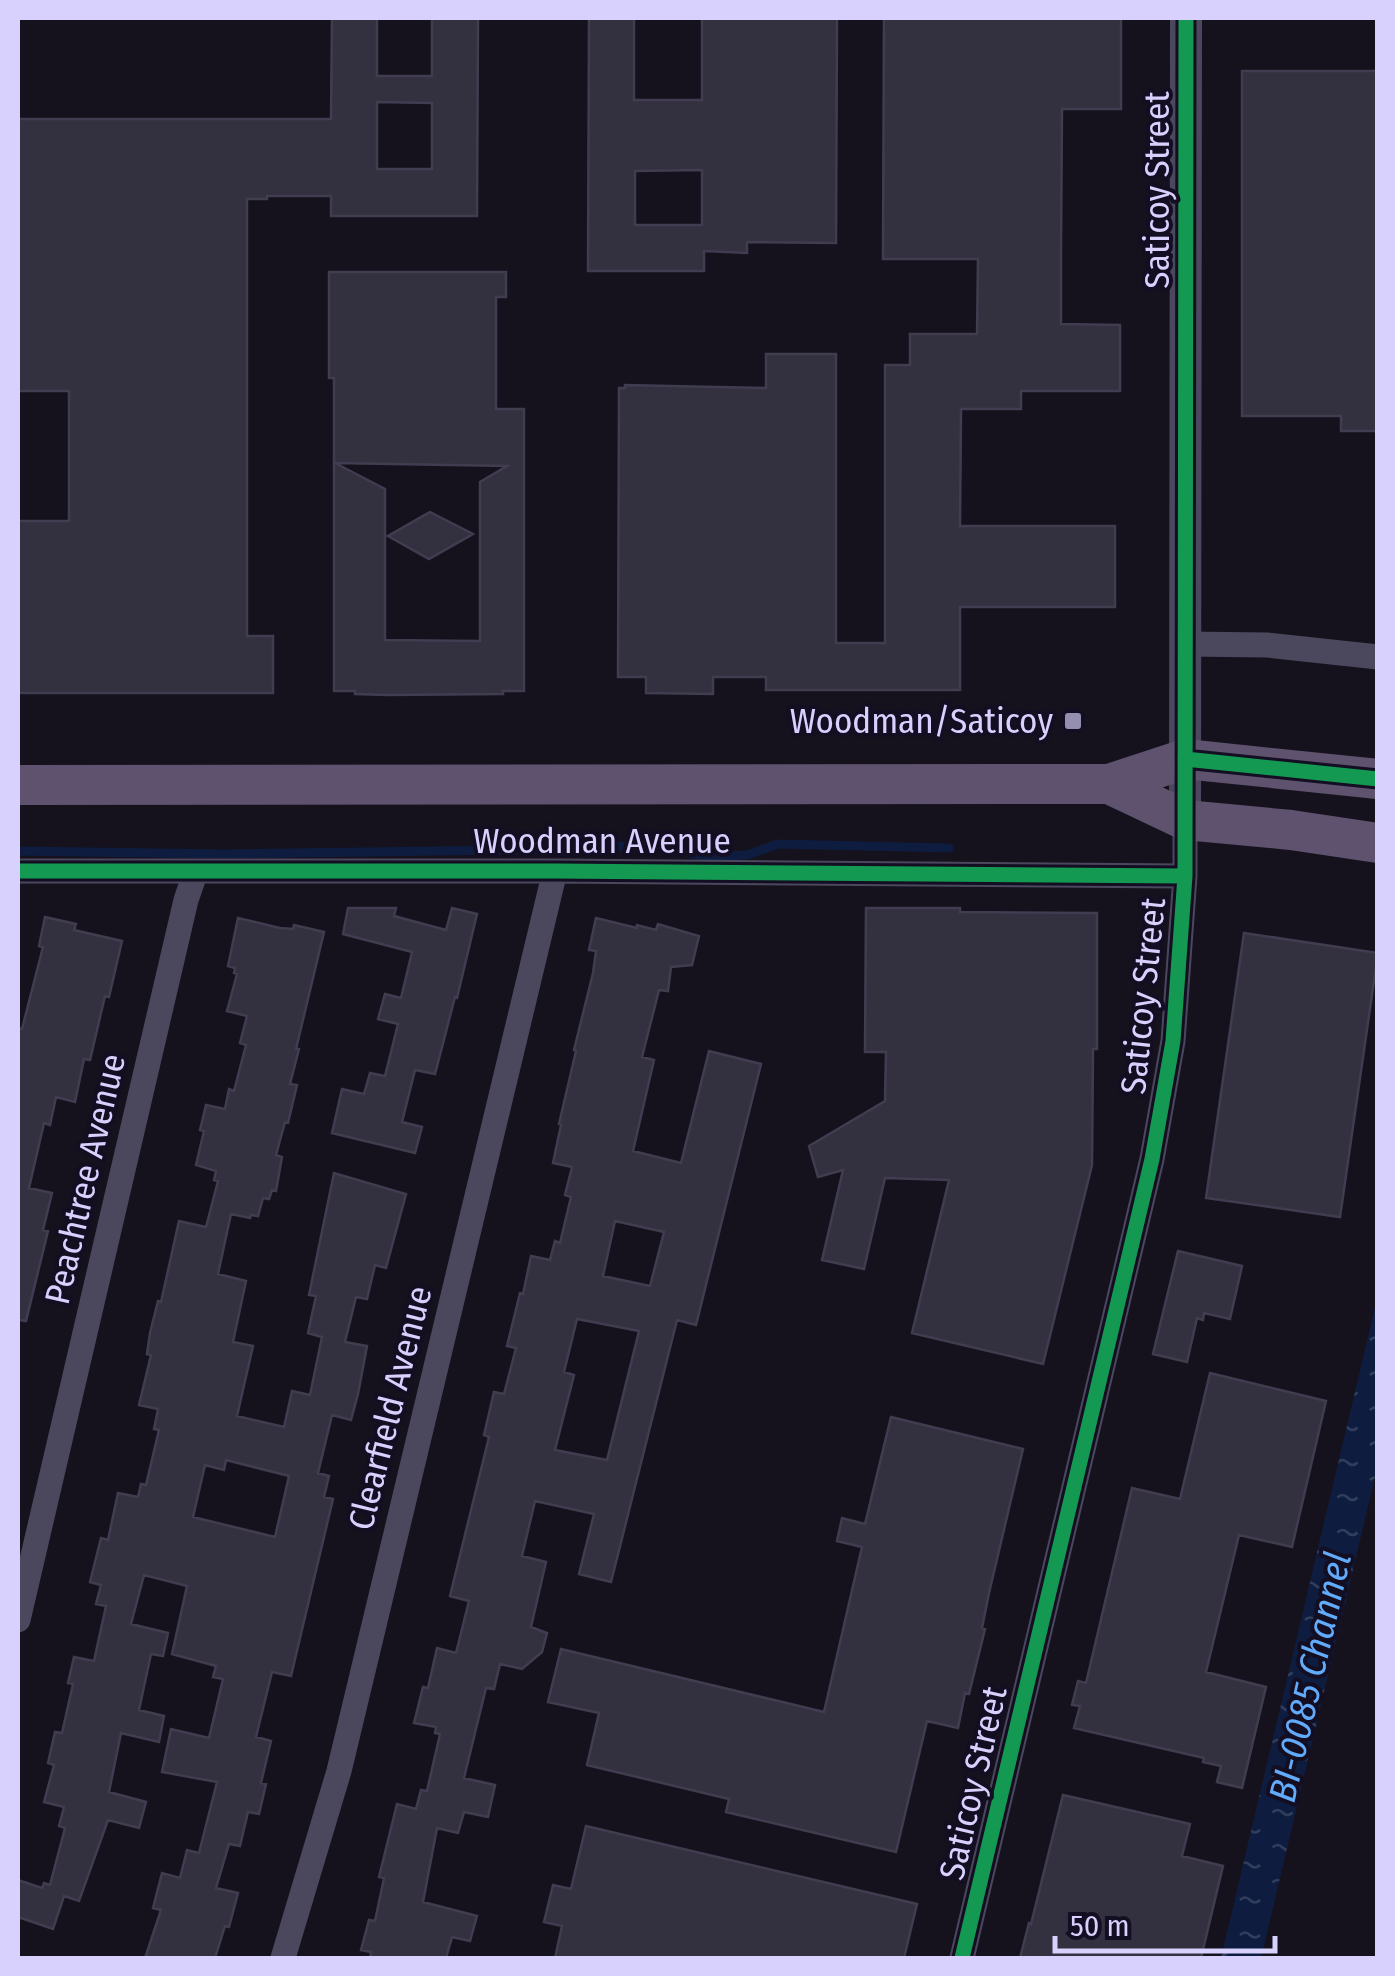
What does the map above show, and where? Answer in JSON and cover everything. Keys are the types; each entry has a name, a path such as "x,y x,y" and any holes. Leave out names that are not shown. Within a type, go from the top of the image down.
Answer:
{"main road":[{"name":"Woodman Avenue","path":"18,785 1109,784 1185,759 1378,780"},
{"name":"Woodman Avenue","path":"1109,784 1185,820 1378,842"}],"street":[{"name":"Saticoy Street","path":"962,1958 1152,1159 1173,1041 1185,876 1186,18"},
{"path":"1186,644 1267,645 1378,657"},
{"name":"Woodman Avenue","path":"18,870 1185,876"},
{"name":"Peachtree Avenue","path":"18,1620 196,871"},
{"name":"Clearfield Avenue","path":"283,1958 338,1772 555,871"}],"water":[{"name":"BI-0085 Channel","path":"1377,1299 1377,1468 1261,1958 1221,1958"}],"building":[{"path":"332,18 377,18 377,76 432,76 432,18 478,18 477,216 331,216 331,196 247,199 247,636 273,636 273,693 18,693 18,521 69,521 69,391 18,391 18,119 331,119","holes":["377,102 432,103 432,169 377,169"]},
{"path":"589,18 634,18 634,100 702,100 702,18 837,18 836,243 747,242 747,253 704,251 704,271 588,271","holes":["702,170 702,225 635,225 635,171"]},
{"path":"884,18 1121,18 1121,109 1062,109 1061,251 1061,324 1120,325 1120,391 1021,391 1021,409 961,409 960,526 1115,526 1115,607 960,607 960,690 766,690 766,677 713,677 713,694 646,693 646,677 618,677 619,388 766,388 766,354 836,354 836,643 885,643 885,365 910,365 910,334 977,334 978,259 883,259"},
{"path":"1242,71 1378,71 1378,431 1341,431 1341,416 1242,416"},
{"path":"329,272 506,272 506,297 496,297 496,409 524,409 524,691 387,695 334,691 334,378 329,378","holes":["335,463 507,466 480,482 480,641 385,640 385,489"]},
{"path":"430,512 473,534 429,559 388,536"},
{"path":"348,908 396,908 394,916 446,930 452,908 477,914 435,1074 415,1070 402,1122 422,1127 415,1153 332,1133 342,1089 364,1094 370,1073 385,1076 398,1024 378,1019 385,994 401,998 412,952 343,934"},
{"path":"866,908 1097,913 1092,1165 1043,1364 912,1333 949,1180 885,1178 864,1269 822,1260 843,1170 818,1177 809,1146 885,1101 886,1052 865,1052"},
{"path":"45,917 76,924 74,930 122,941 90,1060 84,1059 75,1102 56,1097 50,1125 44,1123 29,1188 52,1193 43,1230 48,1231 26,1321 18,1320 18,1028 22,1029 43,947 39,946"},
{"path":"238,918 280,928 293,929 294,925 324,932 296,1049 290,1084 297,1085 276,1155 282,1157 276,1191 272,1190 269,1199 263,1198 258,1216 231,1214 218,1274 246,1281 233,1342 253,1346 237,1416 284,1427 292,1391 310,1395 322,1337 308,1333 316,1296 309,1295 334,1173 406,1194 386,1268 375,1265 367,1299 356,1297 345,1342 367,1346 358,1394 351,1420 332,1415 318,1473 329,1476 324,1497 333,1499 291,1676 272,1672 256,1737 271,1741 261,1783 266,1784 259,1814 248,1812 240,1846 229,1844 216,1888 238,1893 229,1927 225,1926 215,1958 145,1958 161,1910 153,1908 162,1873 180,1878 187,1850 199,1853 217,1782 162,1772 171,1729 209,1738 223,1679 213,1677 216,1666 172,1654 187,1586 144,1575 131,1624 168,1633 163,1656 151,1654 139,1710 164,1716 159,1742 121,1733 109,1792 146,1802 139,1828 108,1820 79,1901 64,1896 53,1929 18,1917 18,1880 42,1888 44,1883 50,1885 65,1828 59,1826 64,1807 44,1802 54,1765 48,1763 55,1732 62,1733 73,1684 68,1683 74,1657 94,1661 106,1606 96,1604 101,1585 90,1582 101,1538 108,1540 118,1493 138,1497 141,1484 146,1485 159,1430 154,1429 158,1409 139,1405 151,1355 147,1354 150,1333 179,1221 206,1227 218,1181 214,1180 216,1171 196,1165 206,1105 225,1109 246,1045 240,1043 247,1016 227,1011 237,974 235,968 228,966","holes":["226,1460 289,1476 275,1537 193,1517 205,1465 224,1470"]},
{"path":"596,918 656,930 658,924 699,936 692,965 671,967 668,991 659,990 642,1057 654,1060 633,1151 681,1163 709,1051 761,1064 696,1325 677,1320 611,1582 579,1574 594,1514 535,1501 522,1556 546,1562 531,1627 547,1633 542,1652 522,1669 500,1664 494,1689 486,1688 464,1778 495,1785 488,1817 464,1812 458,1833 437,1828 423,1902 477,1916 470,1941 452,1937 446,1958 370,1958 371,1952 361,1950 369,1920 375,1921 384,1878 379,1877 397,1804 416,1809 421,1790 427,1791 440,1734 435,1733 436,1727 414,1723 423,1687 428,1688 437,1648 456,1653 469,1601 450,1596 489,1437 484,1435 494,1392 504,1394 516,1348 507,1346 520,1293 523,1294 531,1256 550,1260 555,1241 560,1243 571,1197 565,1195 572,1167 553,1163 593,973 596,951 589,950","holes":["615,1221 664,1232 650,1286 603,1276","577,1319 639,1331 607,1460 555,1450 574,1375 564,1372"]},
{"path":"1244,933 1378,953 1340,1217 1206,1198"},
{"path":"1178,1251 1242,1266 1230,1319 1204,1313 1203,1320 1197,1318 1187,1362 1153,1354"},
{"path":"1210,1373 1326,1401 1292,1547 1239,1535 1206,1672 1266,1687 1242,1788 1217,1782 1221,1766 1203,1762 1204,1758 1074,1728 1080,1706 1072,1705 1078,1681 1086,1683 1132,1488 1180,1499"},
{"path":"891,1417 1023,1449 969,1694 965,1693 958,1728 927,1721 896,1852 726,1812 729,1799 587,1765 599,1713 548,1702 561,1649 824,1712 862,1547 837,1541 842,1518 865,1524"},
{"path":"1063,1795 1190,1824 1182,1856 1223,1866 1201,1958 1020,1958"},
{"path":"586,1826 917,1904 904,1958 555,1958 562,1926 544,1922 553,1885 571,1889"}],"waterway":[{"path":"18,851 225,854 591,849 653,844 704,857 747,855 778,844 949,848"}],"cycle path":[{"path":"962,1958 1152,1159 1173,1041 1185,876 1186,18"},
{"path":"1185,759 1378,779"},
{"path":"18,871 1185,876"}],"place":[{"name":"Woodman/Saticoy","path":"1073,721"}]}
